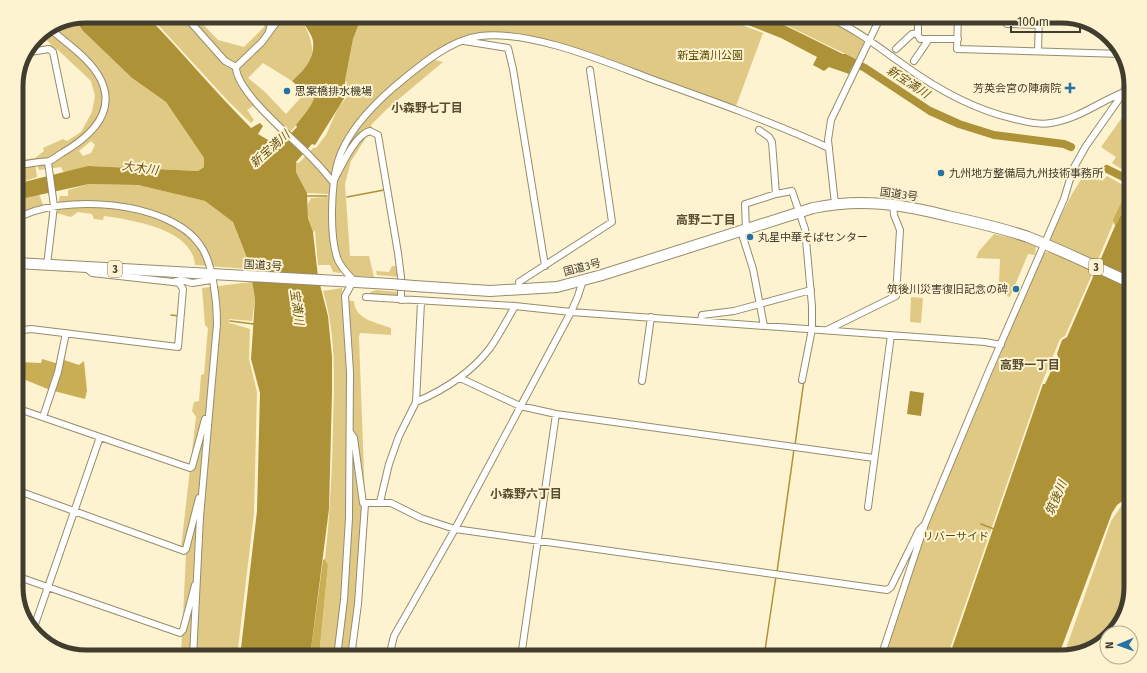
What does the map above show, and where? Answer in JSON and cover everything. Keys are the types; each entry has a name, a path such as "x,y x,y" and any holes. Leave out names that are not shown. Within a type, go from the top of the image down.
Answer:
{"highway":[{"name":"国道3号","path":"23,264 212,276 390,284 490,292 520,291 557,287 583,280 799,212 835,204 870,202 893,204 992,227 1043,244 1124,280"}],"street":[{"path":"191,23 225,61 236,67"},
{"path":"269,34 271,23"},
{"path":"236,67 269,34 276,23"},
{"path":"842,23 940,89 997,115 1040,124 1051,123 1075,117 1110,97 1124,92"},
{"path":"835,204 829,148 831,120 878,23"},
{"path":"918,23 918,33 920,39 958,39"},
{"path":"958,23 957,49 1115,54"},
{"path":"1007,24 1039,25 1038,51"},
{"path":"23,165 48,162 80,142 98,123 103,112 105,101 103,85 96,72 89,63 53,32"},
{"path":"896,49 912,34 918,33"},
{"path":"339,650 348,546 350,372 345,296 354,283 344,270 335,251 333,182 340,155 352,133 384,96 433,58 462,41 492,35 511,36 544,43 587,56 794,132 829,148"},
{"path":"914,61 929,39"},
{"path":"462,41 508,48 513,69 545,266"},
{"path":"34,51 48,49 53,52 66,115"},
{"path":"236,67 237,74 250,97 307,153 333,182"},
{"path":"520,291 519,282 612,222 590,70"},
{"path":"883,650 925,524 1043,244 1064,199 1074,169 1086,146 1124,92"},
{"path":"759,130 769,137 772,142 776,194"},
{"path":"333,182 349,152 363,134 370,131 378,135 402,280 401,300"},
{"path":"47,265 54,203 48,162"},
{"path":"764,326 753,269 743,230 744,204 776,194 792,191 805,229 811,290 812,329 802,380"},
{"path":"23,216 54,203 123,207 169,220 189,233 200,244 209,262 217,311 202,490 193,650"},
{"path":"826,330 896,296 900,230 893,204"},
{"path":"23,330 32,329 178,347 182,289 179,283 92,273 86,268"},
{"path":"173,282 181,280 192,282 212,276"},
{"path":"391,650 394,636 455,529 571,312 583,280"},
{"path":"701,321 702,315 734,311 811,290"},
{"path":"366,297 421,302 515,306 571,312 985,342 1000,345"},
{"path":"380,502 389,464 399,436 416,402 421,302"},
{"path":"416,402 454,383 460,378 489,349 515,306"},
{"path":"642,381 651,317"},
{"path":"42,417 58,372 66,333"},
{"path":"868,507 891,335"},
{"path":"460,378 520,406 556,414 874,458"},
{"path":"23,410 190,468 192,467 205,419 208,414"},
{"path":"523,650 556,414"},
{"path":"350,432 354,438 362,500 365,504 358,598 352,650"},
{"path":"35,624 100,437"},
{"path":"23,493 184,551 186,549 196,507 202,490"},
{"path":"365,504 380,502 391,503 421,518 455,529 887,590 891,587 919,530 925,524"},
{"path":"23,578 180,633 184,630 198,574"}],"green space":[{"path":"156,23 202,23 218,40 244,47 264,27 264,23 304,23 311,40 312,54 306,67 300,74 292,81 263,63 248,78 264,91 286,114 312,85 315,86 315,93 310,107 300,121 284,138 253,106 247,110 254,120 251,123 229,102"},
{"name":"新宝満川公園","path":"359,23 737,23 763,33 736,106 582,53 496,33 447,47 426,58 443,62 387,109 371,125 374,134 367,136 351,161 345,184 350,256 369,256 374,277 355,276 346,268 340,273 333,272 330,265 318,265 315,231 313,232 310,223 308,206 311,198 328,197 328,194 307,193 296,172 296,162 299,163 313,148 316,148 326,135 338,108 347,97 347,83 345,81 353,39"},
{"path":"782,23 838,24 865,41 856,59"},
{"path":"78,24 83,31 132,78 166,102 204,158 204,167 198,171 88,166 64,173 61,167 39,170 36,161 23,164 23,160 35,158 44,151 43,148 63,139 67,141 81,132 92,112 95,96 91,81 57,49 54,51 49,42 44,39 54,31 66,26","holes":["91,141 95,145 91,153 83,156 79,151"]},
{"path":"1124,115 1124,171 1112,163 1116,157 1101,147"},
{"path":"35,164 37,177 23,182 23,166"},
{"path":"1085,173 1102,181 1107,176 1124,186 1124,198 1097,262 1052,243 1049,239 1072,194"},
{"path":"89,184 138,185 205,201 233,222 249,263 255,299 252,321 229,319 229,323 250,329 249,359 257,392 254,513 238,650 181,650 186,554 181,548 196,417 192,411 194,402 199,401 201,375 204,374 208,328 205,325 202,288 251,282 248,269 195,265 192,253 184,243 173,235 159,228 130,220 104,216 103,220 94,219 92,214 78,212 71,217 56,213 60,196 68,196 68,190"},
{"path":"39,194 43,205 23,213 23,198"},
{"path":"994,234 1022,240 1036,246 1035,255 1028,254 1010,297 1006,296 1005,286 999,283 1000,259 976,258 979,251"},
{"name":"リバーサイド","path":"1049,251 1094,270 1065,336 1060,339 1041,385 949,650 885,650 927,525 1043,254"},
{"path":"392,266 397,266 399,277 377,275 376,271 389,272"},
{"path":"342,288 343,300 354,301 355,307 362,316 373,322 391,328 391,335 360,333 359,337 365,501 362,506 358,580 350,650 320,650 328,565 325,559 333,444 334,393 333,342 331,325 323,291"},
{"path":"376,290 398,292 397,298 371,296 370,292"},
{"path":"911,297 923,298 921,323 910,322"},
{"path":"1124,502 1124,587 1122,604 1116,619 1111,625 1099,625 1099,637 1093,642 1078,648 1066,649 1111,521"}],"shaded area":[{"path":"1124,197 1124,209 1115,226 1113,220"},
{"path":"42,359 59,364 64,360 79,365 84,361 87,391 85,399 50,390 23,379 23,362 41,363"},
{"path":"325,559 328,565 320,650 311,650 323,560"}],"water":[{"name":"宝満川","path":"154,23 251,128 260,123 263,126 258,134 280,145 297,127 296,125 310,107 315,97 315,86 312,85 305,93 292,81 308,64 312,53 313,41 304,23 359,23 353,39 345,81 345,97 315,145 312,144 296,162 296,172 307,193 308,218 313,232 318,277 328,316 332,357 329,509 311,650 241,650 257,511 260,393 251,359 255,299 249,263 233,222 205,201 138,185 89,184 23,198 23,182 88,166 198,171 204,167 204,158 166,102 132,78 83,31 78,24"},
{"path":"743,23 779,23 855,60 849,74 829,67 824,71 813,65 817,57 781,38"},
{"name":"筑後川","path":"1124,209 1124,500 1117,505 1112,513 1061,650 951,650 1043,384 1045,384 1058,356 1057,354 1062,340 1067,337 1115,226"},
{"path":"910,391 924,393 921,416 907,414"}],"waterway":[{"name":"新宝満川","path":"845,58 865,68 930,111 959,124 994,135 1064,144 1071,147"},
{"name":"新宝満川","path":"1107,169 1124,178"},
{"path":"347,197 384,190"},
{"path":"307,196 327,196"},
{"path":"171,315 179,316"},
{"path":"230,321 254,324"},
{"path":"795,445 804,380"},
{"path":"777,572 794,449"},
{"path":"981,524 994,529"},
{"path":"765,650 776,576"}],"place":[{"name":"芳英会宮の陣病院","path":"1070,88"},
{"name":"思案橋排水機場","path":"287,91"},
{"name":"九州地方整備局九州技術事務所","path":"941,173"},
{"name":"丸星中華そばセンター","path":"750,237"},
{"name":"筑後川災害復旧記念の碑","path":"1016,289"}],"district":[{"name":"小森野七丁目","path":"427,108"},
{"name":"高野二丁目","path":"706,220"},
{"name":"高野一丁目","path":"1030,365"},
{"name":"小森野六丁目","path":"526,494"}],"water label":[{"name":"大木川","path":"140,168"}]}
